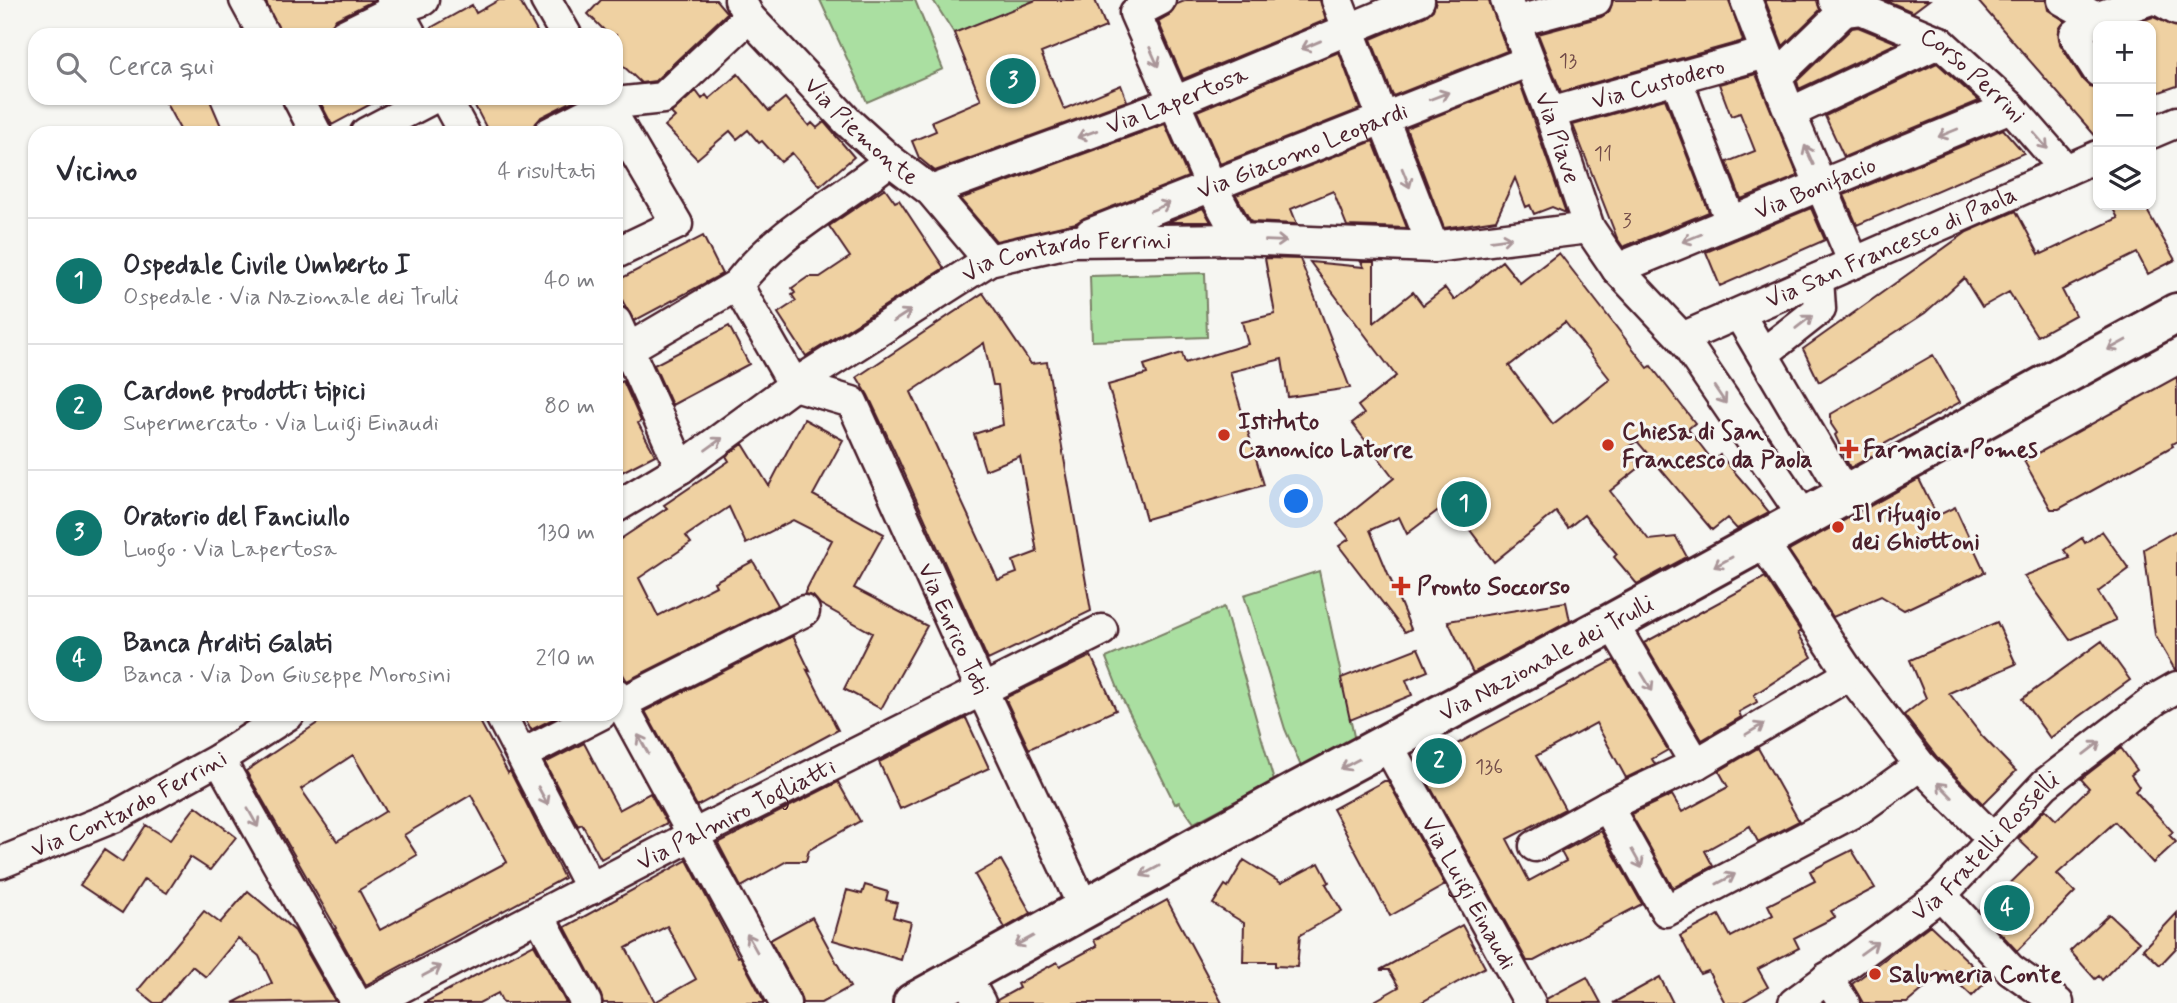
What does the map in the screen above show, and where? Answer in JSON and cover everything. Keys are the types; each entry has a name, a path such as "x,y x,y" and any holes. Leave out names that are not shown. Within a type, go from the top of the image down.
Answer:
{"street":[{"path":"245,0 260,28"},
{"path":"546,0 558,28"},
{"path":"1160,0 1135,13 1211,186 1240,239"},
{"path":"1337,0 1433,247"},
{"name":"Via Lapertosa","path":"931,191 1174,102 1419,0"},
{"path":"1510,11 1596,0"},
{"path":"1746,0 1790,113 1854,263"},
{"path":"2063,0 2096,18"},
{"path":"2093,63 2075,35 2096,18 2148,0"},
{"path":"1771,65 1849,5"},
{"name":"Corso Perrini","path":"1849,5 1940,42 2011,107 2066,170"},
{"path":"623,100 663,98 745,8"},
{"name":"Via Piemonte","path":"745,8 848,121 890,160 931,191 989,260"},
{"path":"362,28 406,11"},
{"name":"Via Piave","path":"1510,11 1549,113 1588,228 1617,269 1682,338 1804,517"},
{"path":"1790,113 1940,42"},
{"name":"Via Giacomo Leopardi","path":"1073,241 1528,61"},
{"name":"Via Custodero","path":"1549,113 1676,78 1771,65"},
{"path":"1676,78 1731,222"},
{"path":"302,105 312,126"},
{"path":"379,126 420,105"},
{"path":"449,105 460,126"},
{"path":"561,126 598,105"},
{"path":"607,105 620,126"},
{"name":"Via Bonifacio","path":"1617,269 2011,107"},
{"path":"2156,131 2177,122"},
{"path":"623,132 677,224 623,250"},
{"name":"Via San Francesco di Paola","path":"1682,338 2093,158"},
{"path":"623,341 737,285 754,264 797,225 890,160"},
{"name":"Via Contardo Ferrini","path":"623,503 681,468 794,385 989,260 1073,241 1240,239 1433,247 1588,228"},
{"path":"1763,354 1821,309 1818,279"},
{"path":"737,285 794,385"},
{"name":"Via Nazionale dei Trulli","path":"913,1003 972,989 1084,908 1612,623 2177,313"},
{"path":"1739,314 1845,494"},
{"path":"623,348 681,468"},
{"name":"Via Enrico Toti","path":"794,385 852,402 1084,908"},
{"path":"1762,541 1850,674 1920,765 1993,839"},
{"path":"623,701 804,611"},
{"path":"1612,623 1696,764"},
{"name":"Via Palmiro Togliatti","path":"372,1003 693,835 1102,630"},
{"path":"1535,846 1607,806 1696,764 1850,674"},
{"name":"Via Fratelli Rosselli","path":"1794,1003 1941,895 2045,784 2156,699 2177,687"},
{"path":"623,720 693,835 785,1003"},
{"name":"Via Contardo Ferrini","path":"0,863 116,816 219,758 278,721"},
{"path":"504,721 591,888"},
{"path":"535,748 585,721"},
{"name":"Via Luigi Einaudi","path":"1387,744 1530,1003"},
{"path":"219,758 356,1003"},
{"path":"1607,806 1666,911 1859,809 1920,765"},
{"path":"1941,895 2010,969 2058,1003"},
{"path":"539,916 586,1003"},
{"path":"1827,978 1844,1003"}],"green space":[{"path":"820,0 915,0 943,69 867,102"},
{"path":"933,0 1036,0 954,33"},
{"path":"1205,273 1207,337 1092,341 1090,276"},
{"path":"1319,571 1355,741 1303,771 1285,729 1244,595"},
{"path":"1224,607 1274,781 1194,823 1179,802 1175,804 1121,696 1106,658"}],"building":[{"path":"265,0 375,0 336,19 329,28 278,28"},
{"path":"499,0 519,0 535,28 431,28 472,5 476,13"},
{"path":"601,0 716,0 727,13 655,81 641,83 623,66 623,28 602,28 588,14"},
{"path":"1036,0 1095,0 1106,27 1041,53 1064,109 1121,85 1127,101 935,171 919,158 912,141 936,131 932,121 981,100 954,33"},
{"path":"1187,0 1320,0 1326,20 1183,79 1158,21 1169,15 1177,4"},
{"path":"1436,0 1489,0 1507,51 1393,96 1371,39 1426,16 1433,10"},
{"path":"1613,0 1729,0 1743,41 1561,92 1538,34 1601,17 1609,12"},
{"path":"1765,0 1817,0 1820,10 1783,46"},
{"path":"1885,0 1929,0 1913,12"},
{"path":"1977,0 2046,0 2048,10 2065,21 2059,29 2060,44 2083,80 2093,87 2093,133"},
{"path":"2153,17 2177,27 2177,86 2156,93 2156,21 2141,21"},
{"path":"1858,27 1897,43 1799,89 1797,81 1852,28"},
{"path":"1339,52 1360,109 1220,164 1197,111"},
{"path":"1937,63 1979,101 1844,157 1825,116"},
{"path":"738,74 769,111 785,98 809,126 812,123 817,128 824,122 854,157 820,186 792,153 781,162 748,130 737,139 730,131 697,159 665,126 675,117 671,113 696,91 702,99 706,95 709,99"},
{"path":"1756,74 1798,176 1741,199 1727,162 1755,151 1740,113 1731,116 1719,84"},
{"path":"1520,83 1566,213 1552,207 1534,214 1530,205 1526,207 1515,178 1496,220 1444,228 1406,128"},
{"path":"1665,99 1709,212 1623,247 1617,238 1573,125"},
{"path":"167,105 212,105 221,126 178,126"},
{"path":"322,105 369,105 332,125"},
{"path":"565,105 541,117 534,126 485,126 475,106"},
{"path":"1165,124 1188,177 1076,223 996,241 960,199"},
{"path":"2003,129 2024,153 1857,225 1844,195"},
{"path":"1373,141 1407,228 1347,226 1333,191 1291,209 1297,224 1251,222 1236,195"},
{"path":"885,188 895,202 899,200 944,268 806,356 778,313 796,301 792,288 808,277 820,277 850,257 829,226"},
{"path":"1203,208 1211,222 1167,222"},
{"path":"1811,208 1825,240 1720,286 1706,252"},
{"path":"2114,210 2147,210 2175,260 2148,274 2137,253 2062,290 2075,315 2037,336 2009,292 1982,307 1964,278 1925,313 1819,382 1803,349 1967,232 2016,211 2039,254 2118,218"},
{"path":"703,236 722,274 634,321 623,302 623,277"},
{"path":"1559,253 1648,368 1651,366 1695,423 1688,429 1713,461 1720,455 1769,512 1737,529 1727,518 1712,530 1637,441 1628,447 1639,468 1610,491 1649,540 1676,537 1687,557 1637,584 1614,557 1617,554 1584,515 1568,528 1556,512 1494,562 1449,502 1407,534 1399,517 1370,530 1411,629 1405,632 1339,546 1349,539 1337,524 1394,478 1352,423 1364,414 1358,406 1396,376 1310,262 1364,267 1361,262 1374,262 1374,323 1413,292 1423,305 1445,288 1454,300 1502,261 1520,283","holes":["1565,322 1610,379 1553,424 1509,366"]},
{"name":"Istituto Canonico Latorre","path":"1265,258 1300,259 1350,388 1288,397 1282,359 1230,372 1264,485 1146,519 1108,385 1147,374 1144,365 1182,353 1185,363 1248,344 1242,322 1275,314"},
{"path":"983,293 1031,364 1047,362 1091,611 988,660 894,450 857,377","holes":["984,343 993,385 998,385 1003,425 974,434 985,470 1020,456 1037,552 1013,561 1017,573 998,580 911,392"]},
{"path":"729,326 749,364 672,405 654,365"},
{"path":"1933,355 1960,402 1879,447 1881,451 1850,468 1831,424 1831,414"},
{"path":"2177,377 2177,441 2173,446 2059,509 2051,509 2024,461"},
{"path":"623,381 641,421 638,423 655,455 623,471"},
{"path":"804,419 843,440 813,495 884,534 854,588 927,626 881,709 844,689 872,633 820,604 813,596 804,594 832,540 793,520 746,544 729,507 686,536 691,543 639,578 658,616 716,586 714,582 753,561 778,605 627,681 623,674 623,537 667,508 664,505 729,461 726,456 743,444 769,486"},
{"path":"1919,479 1937,516 1955,507 1985,572 1904,610 1881,596 1833,617 1789,551"},
{"path":"2177,530 2175,670 2155,635 2144,549"},
{"path":"2102,531 2129,569 2098,592 2116,620 2070,640 2024,576 2070,558 2064,550 2082,538 2085,543"},
{"path":"1765,577 1801,632 1798,633 1812,657 1754,695 1757,702 1739,712 1741,717 1702,740 1644,643"},
{"path":"1566,602 1570,621 1473,673 1448,621"},
{"path":"1997,622 2016,664 1949,693 1982,736 2016,771 1983,804 1937,757 1904,715 1926,698 1910,660"},
{"path":"793,636 838,730 697,806 645,711"},
{"path":"2102,641 2130,680 2050,738 2022,699"},
{"path":"1418,648 1428,671 1406,680 1412,695 1350,720 1341,678"},
{"path":"1091,656 1116,710 1029,749 1005,698"},
{"path":"1614,660 1668,750 1652,759 1655,764 1626,778 1596,723 1536,756 1565,809 1507,839 1529,881 1566,861 1561,852 1601,831 1642,904 1534,961 1527,961 1418,765"},
{"path":"966,718 989,768 900,809 879,762"},
{"path":"321,721 480,721 508,773 510,771 564,878 366,985 246,771","holes":["353,755 386,811 337,841 301,789","471,795 507,862 380,930 359,890 417,855 404,835"]},
{"path":"526,721 549,721 531,730"},
{"path":"584,743 619,810 650,793 667,823 601,859 582,824 578,826 545,763"},
{"path":"1758,748 1799,821 1758,842 1750,826 1705,851 1713,866 1673,888 1631,814 1672,795 1682,812 1728,787 1719,771"},
{"path":"2121,748 2137,770 2131,775 2139,787 2135,791 2173,832 2169,835 2176,842 2153,863 2115,822 2057,874 2075,892 2017,951 1981,912 2037,857 2018,839 2045,809 2056,820 2089,788 2081,779"},
{"path":"1388,781 1445,885 1390,916 1333,809"},
{"path":"838,782 860,821 809,850 806,861 787,861 741,887 718,843"},
{"path":"196,806 236,837 210,870 190,857 167,893 144,879 122,913 80,885 104,850 122,862 146,825 170,840"},
{"path":"1852,850 1875,888 1831,911 1835,917 1794,938 1799,948 1758,969 1768,987 1741,1003 1725,1003 1708,971 1700,974 1680,936 1719,915 1731,937 1773,915 1768,905 1815,881 1810,871"},
{"path":"687,860 765,1003 603,1003 565,927","holes":["667,926 696,979 655,1002 626,948"]},
{"path":"1001,860 1031,913 1005,928 975,875"},
{"path":"1244,860 1281,883 1319,863 1329,882 1326,884 1342,911 1300,935 1297,967 1275,966 1275,962 1243,962 1244,923 1213,904 1225,885 1228,887"},
{"path":"865,885 888,892 886,900 897,903 893,917 911,922 901,960 833,940 847,890 862,894"},
{"path":"248,891 295,931 335,1001 233,1003 272,983 259,956 238,938 206,977 192,966 161,1003 154,1003 138,990 204,911 220,923"},
{"path":"1167,900 1222,1003 997,1003 997,1000 1019,988 1017,984 1057,962 1060,966 1097,946 1094,940"},
{"path":"2177,913 2177,947 2160,965 2143,949"},
{"path":"2109,914 2139,942 2102,980 2099,976 2095,979 2070,951"},
{"path":"812,917 850,987 821,1003 802,1003 770,940"},
{"path":"1462,925 1485,967 1420,1003 1371,1003 1399,987 1389,970 1380,970"},
{"path":"1930,925 1988,980 1972,996 1945,971 1907,1003 1863,1003 1852,984"},
{"path":"534,944 566,1003 503,1003 498,993 479,1003 424,1003"},
{"path":"1587,977 1601,1003 1547,1003 1546,999"},
{"path":"1660,977 1673,1003 1613,1003"}],"place":[{"name":"Oratorio del Fanciullo","path":"1013,81"},
{"name":"Istituto Canonico Latorre","path":"1224,435"},
{"name":"Chiesa di San Francesco da Paola","path":"1608,445"},
{"name":"Farmacia Pomes","path":"1849,449"},
{"name":"Ospedale Civile Umberto I","path":"1464,504"},
{"name":"Il rifugio dei Ghiottoni","path":"1838,527"},
{"name":"Pronto Soccorso","path":"1401,586"},
{"name":"Cardone prodotti tipici","path":"1439,761"},
{"name":"Banca Arditi Galati","path":"2007,908"},
{"name":"Salumeria Conte","path":"1875,974"}]}
